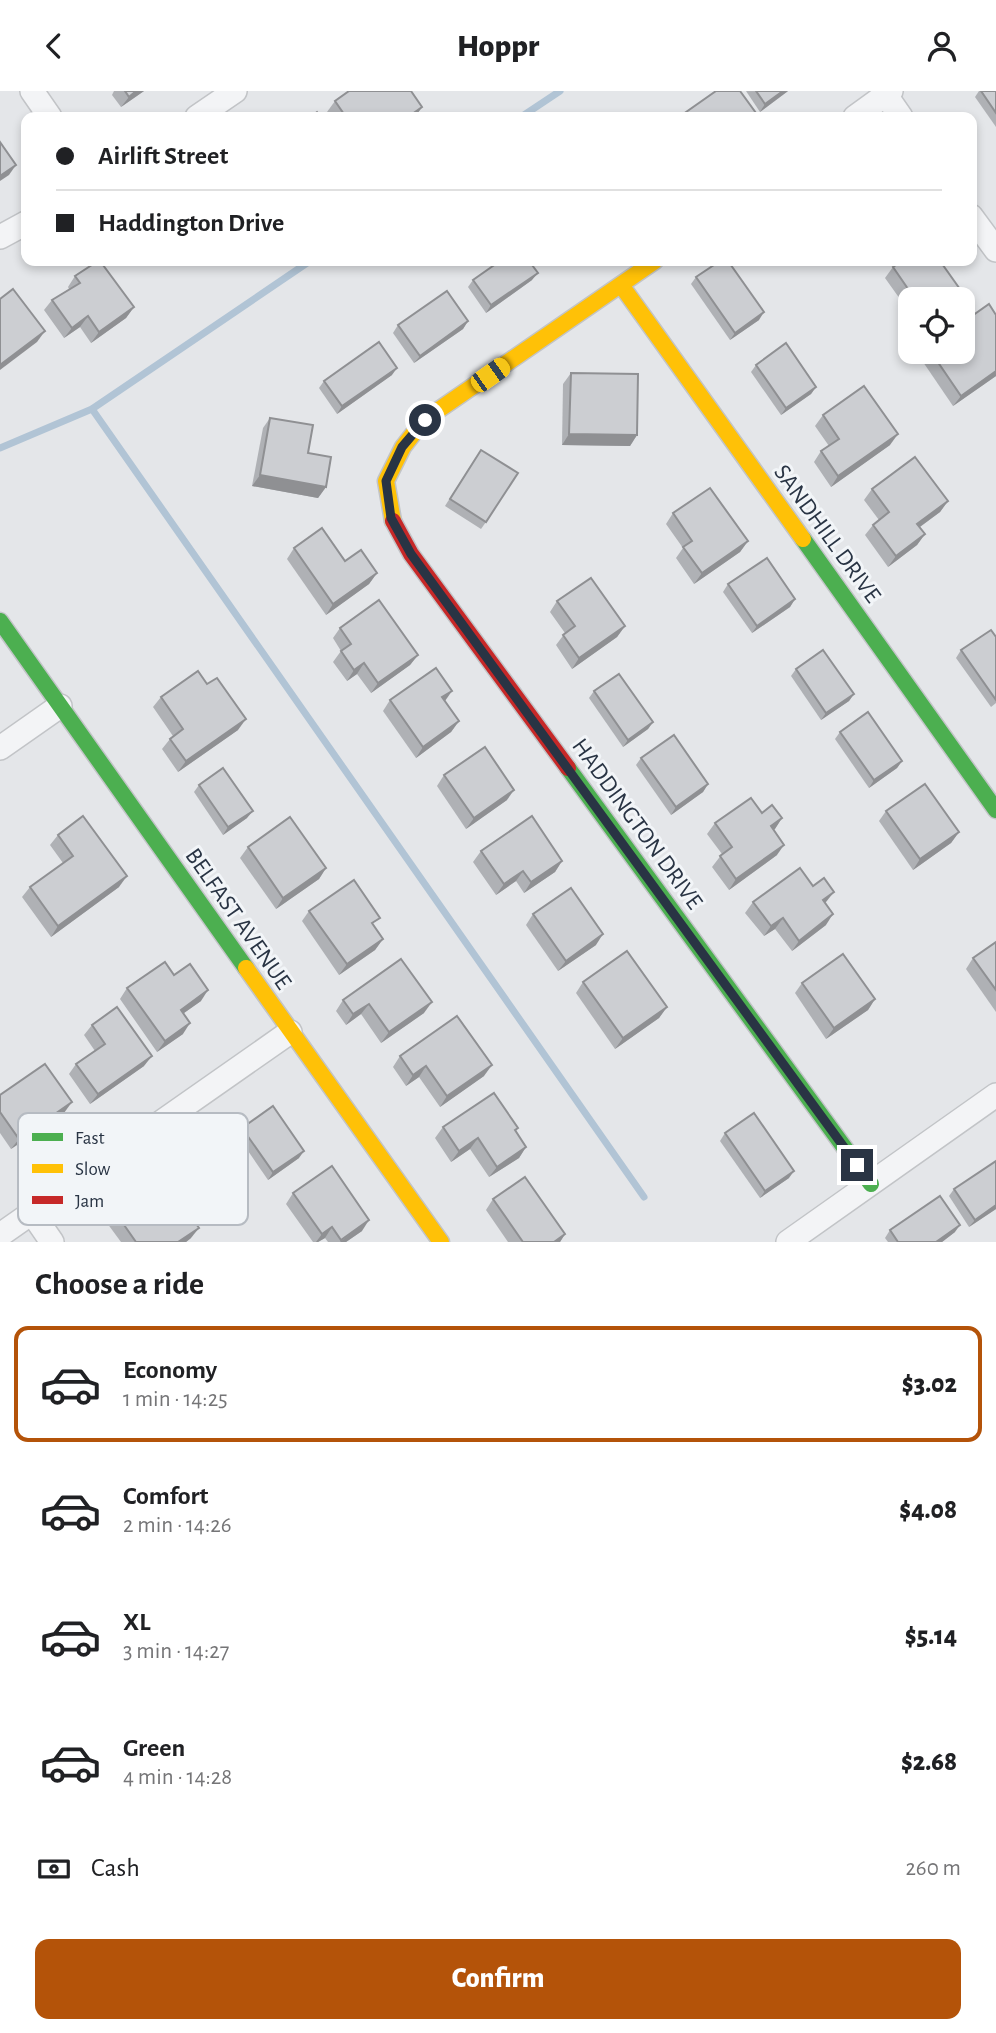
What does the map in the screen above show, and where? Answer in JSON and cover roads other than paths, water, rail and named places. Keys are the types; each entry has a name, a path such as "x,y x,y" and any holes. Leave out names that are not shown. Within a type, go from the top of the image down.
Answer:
{"street":[{"path":"32,91 47,112"},
{"path":"204,112 235,91"},
{"path":"861,112 887,92 898,112"},
{"path":"977,224 996,250"},
{"path":"0,237 21,226"},
{"path":"621,285 648,266"},
{"name":"HADDINGTON DRIVE","path":"621,285 425,420 402,447 386,481 391,518 411,554 871,1184"},
{"name":"SANDHILL DRIVE","path":"621,285 996,810"},
{"name":"BELFAST AVENUE","path":"0,621 441,1242"},
{"path":"0,748 60,706"},
{"path":"175,1113 290,1032"},
{"path":"788,1242 996,1095"},
{"path":"0,1235 18,1223"},
{"path":"40,1225 52,1242"}],"waterway":[{"path":"528,112 560,91"},
{"path":"0,448 92,409 303,266"},
{"path":"92,409 644,1197"}]}
